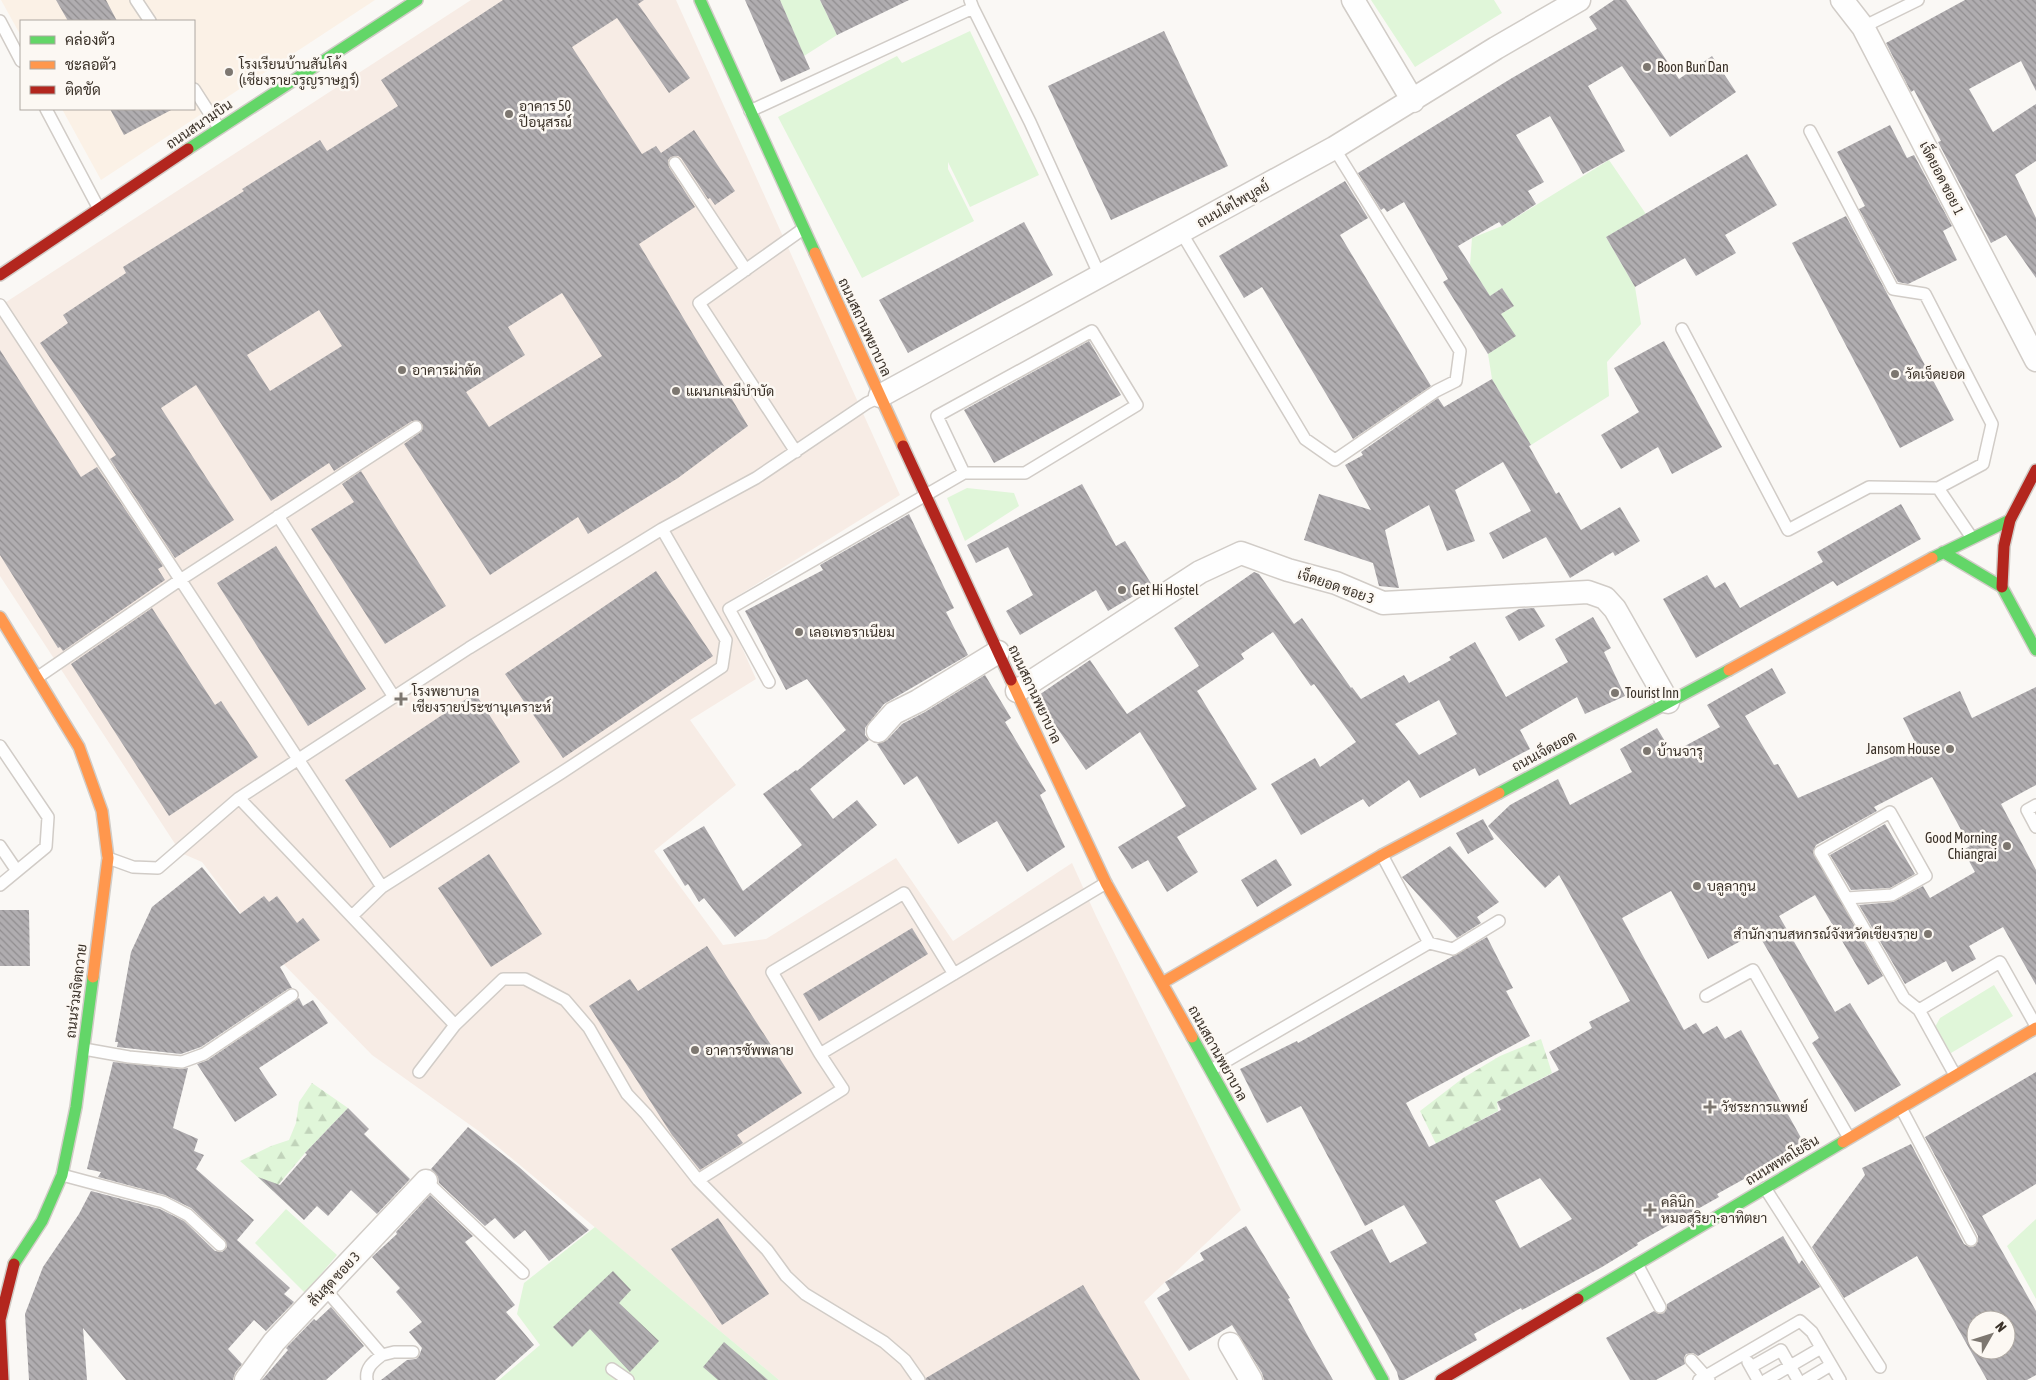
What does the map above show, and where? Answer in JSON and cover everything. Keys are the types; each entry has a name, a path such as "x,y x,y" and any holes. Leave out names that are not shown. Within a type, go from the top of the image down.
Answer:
{"street":[{"name":"ถนนสนามบิน","path":"0,275 219,128 418,0"},
{"name":"ถนนสถานพยาบาล","path":"700,0 925,496 1106,883 1383,1380"},
{"path":"1353,0 1413,101"},
{"name":"ถนนโตไพบูลย์","path":"880,396 1334,148 1413,101 1496,48 1579,0"},
{"name":"เจ็ดยอด ซอย 1","path":"1842,0 1863,27 2036,360"},
{"path":"2002,587 2004,546 2010,520 2036,470"},
{"name":"ถนนเจ็ดยอด","path":"1162,983 1382,855 1791,637 1943,552 2010,520"},
{"path":"1943,552 2002,587 2036,650"},
{"name":"เจ็ดยอด ซอย 3","path":"1017,691 1200,572 1241,553 1288,570 1336,583 1383,603 1588,592 1605,598 1615,609 1668,702"},
{"name":"ถนนร่วมจิตถวาย","path":"0,617 4,632 38,677 79,747 102,811 108,858 76,1108 62,1175 42,1221 6,1267 0,1320 4,1380"},
{"path":"878,731 894,713 918,701 998,652"},
{"name":"ถนนพหลโยธิน","path":"1441,1380 2036,1027"},
{"name":"สันสุด ซอย 3","path":"246,1380 274,1342 325,1289 423,1178"},
{"path":"1230,1344 1251,1380"}],"lane":[{"path":"136,0 149,20"},
{"path":"1863,27 1918,0"},
{"path":"750,111 971,4 1030,122 1100,276"},
{"path":"0,21 20,59"},
{"path":"195,91 219,128"},
{"path":"47,110 99,210"},
{"path":"1682,329 1788,530 1869,487 1938,488 1983,464 1992,424 1925,294 1893,289 1810,131"},
{"path":"1181,232 1305,439 1335,460 1436,391 1456,381 1460,350 1334,148"},
{"path":"675,163 746,270"},
{"path":"796,452 699,303 803,228"},
{"path":"0,305 382,887"},
{"path":"768,682 728,609 964,473 1025,473 1137,405 1092,331 937,416 964,473"},
{"path":"108,858 133,868 158,868 239,798 394,697 662,528 756,478 880,396"},
{"path":"38,677 180,580 416,427"},
{"path":"1938,488 1972,538"},
{"path":"278,516 394,697"},
{"path":"352,916 382,887 722,667 726,640 662,528"},
{"path":"0,746 48,817 46,847 0,885"},
{"path":"239,798 455,1025"},
{"path":"2036,805 2027,810 2036,827"},
{"path":"1847,898 1892,895 1926,876 1890,812 1820,852 1904,998 1918,1010 1956,1075"},
{"path":"0,846 16,871"},
{"path":"1382,855 1429,943"},
{"path":"820,1054 1106,883"},
{"path":"698,1180 843,1089 820,1054 772,972 904,893 954,974"},
{"path":"1211,1070 1429,943 1453,949 1499,921"},
{"path":"1918,1010 2000,962 2036,1027"},
{"path":"1706,996 1753,970 1849,1138"},
{"path":"419,1072 455,1025 503,979 524,979 565,1000 589,1028 628,1094 698,1180 767,1250 786,1276 805,1294 884,1342 905,1360 919,1380"},
{"path":"84,1049 129,1057 182,1062 204,1054 292,995"},
{"path":"1901,1108 1971,1240"},
{"path":"62,1175 163,1202 188,1215 220,1245"},
{"name":"สันสุด ซอย 3","path":"423,1178 523,1273"},
{"path":"1765,1188 1880,1367"},
{"path":"1637,1264 1660,1308"},
{"path":"325,1289 382,1355"},
{"path":"1691,1360 1705,1379 1743,1354 1800,1321 1812,1332 1838,1379"},
{"path":"1766,1380 1822,1348"},
{"path":"1751,1367 1781,1350 1798,1380"},
{"path":"366,1380 366,1373 370,1365 382,1355 394,1352 413,1352"},
{"path":"1743,1354 1758,1380"},
{"path":"1806,1380 1831,1366"},
{"path":"612,1369 628,1380"}],"shaded area":[{"name":"โรงเรียนบ้านสันโค้ง (เชียงรายจรูญราษฎร์)","path":"1,0 375,0 101,180 63,110 195,110 195,20 20,20 20,34"},
{"name":"โรงพยาบาล เชียงรายประชานุเคราะห์","path":"471,0 676,0 900,495 723,605 756,679 690,720 736,785 654,851 723,945 766,939 896,858 953,941 1072,863 1096,916 1241,1210 1144,1302 1190,1380 779,1380 480,1132 372,1055 264,944 202,862 181,853 0,576 0,306"}],"green space":[{"path":"780,0 820,0 837,35 804,56"},
{"path":"1371,0 1494,0 1502,13 1415,67"},
{"path":"970,31 1039,175 970,207 948,162 948,169 974,221 862,278 778,117 897,56 902,63"},
{"path":"1609,160 1646,214 1606,237 1635,287 1641,324 1607,362 1609,396 1531,445 1492,379 1488,354 1515,336 1501,314 1514,306 1502,288 1490,296 1470,265 1472,238 1502,226"},
{"path":"967,488 1014,493 1019,506 965,541 947,498"},
{"path":"1994,985 2013,1016 1951,1053 1935,1027 1940,1018"},
{"path":"1541,1039 1552,1073 1497,1102 1498,1111 1436,1144 1420,1111 1463,1078 1500,1056"},
{"path":"312,1083 348,1108 305,1153 273,1191 240,1161 271,1146 289,1140 296,1123 299,1102"},
{"path":"286,1209 337,1255 305,1293 255,1243"},
{"path":"2036,1219 2036,1299 2007,1246"},
{"path":"595,1227 779,1380 499,1380 540,1345 517,1314 524,1283"}],"building":[{"path":"56,0 106,0 116,20 67,20"},
{"path":"503,0 644,0 638,4 690,78 669,93 617,18 572,47 642,154 656,146 661,153 694,130 735,191 715,205 710,198 708,199 681,158 678,156 671,157 668,160 669,167 695,207 639,244 748,426 678,478 588,534 578,517 490,575 404,444 422,431 423,426 420,421 412,421 334,471 329,463 271,501 196,385 161,408 234,520 175,558 110,459 116,455 40,343 68,323 63,315 126,273 123,267 244,191 242,189 320,140 327,151 398,106 381,80","holes":["562,293 602,356 489,427 466,392 525,355 508,327","319,310 342,346 270,391 247,355"]},
{"path":"745,0 780,0 810,69 781,82"},
{"path":"820,0 909,0 837,35"},
{"path":"1614,0 1626,0 1679,79 1712,56 1736,92 1670,137 1622,66 1588,86 1625,151 1583,174 1550,116 1516,135 1544,182 1528,191 1536,204 1502,226 1499,222 1458,246 1490,296 1502,288 1514,306 1501,314 1516,336 1488,354 1443,282 1448,279 1404,202 1387,212 1384,208 1381,210 1358,173 1512,78 1597,29 1589,17"},
{"path":"1965,0 2036,0 2036,91 2021,61 1969,89 1993,132 2036,104 2036,161 2015,175 2036,218 2036,278 2006,235 1991,243 1938,142 1941,141 1914,90 1911,92 1886,43"},
{"path":"1164,31 1228,166 1111,220 1048,86"},
{"path":"111,110 171,110 124,135"},
{"path":"1890,125 1907,158 1914,155 1952,226 1943,231 1957,260 1908,284 1898,282 1859,209 1865,206 1837,152"},
{"path":"1747,154 1777,205 1725,235 1736,253 1696,276 1685,258 1635,287 1606,237"},
{"path":"1345,181 1368,218 1340,235 1431,386 1353,439 1262,287 1244,298 1219,256"},
{"path":"1846,216 1954,420 1900,448 1792,243"},
{"path":"1024,222 1053,275 908,353 879,300"},
{"path":"1089,341 1121,395 994,463 964,410"},
{"path":"1664,341 1722,447 1672,474 1658,447 1621,469 1601,435 1639,412 1614,368"},
{"path":"0,350 81,477 97,467 163,566 158,569 165,580 63,651 60,647 58,648 0,555"},
{"path":"1492,379 1531,445 1529,446 1556,494 1559,492 1581,530 1620,507 1640,541 1615,556 1613,552 1570,578 1546,537 1503,559 1489,533 1531,511 1503,462 1455,490 1475,541 1447,551 1429,505 1385,530 1399,588 1379,586 1373,563 1304,540 1319,494 1371,510 1345,465 1363,455 1361,452 1438,398 1444,407"},
{"path":"361,471 446,606 385,644 311,529 354,502 342,484"},
{"path":"1082,484 1116,546 1125,541 1152,585 1108,611 1096,590 1020,635 1006,611 1033,595 1008,547 976,563 967,545"},
{"path":"1901,504 1921,539 1837,586 1833,581 1696,658 1663,599 1707,575 1715,588 1725,582 1740,608 1823,562 1817,552"},
{"path":"909,514 954,608 946,612 968,655 884,704 865,728 865,735 869,740 810,789 833,819 857,800 877,825 735,937 704,898 699,902 688,884 685,886 663,850 704,826 743,891 802,845 763,794 797,771 846,730 807,679 786,690 745,611 823,570 820,565"},
{"path":"276,546 366,689 308,726 217,583"},
{"path":"656,571 713,656 563,758 505,674"},
{"path":"1254,572 1259,574 1294,624 1302,618 1351,688 1361,699 1404,675 1409,683 1451,660 1449,657 1475,642 1506,697 1568,662 1555,639 1593,617 1611,648 1604,652 1625,696 1585,714 1577,697 1520,730 1530,749 1479,776 1475,768 1420,798 1409,780 1369,807 1363,799 1301,835 1271,784 1315,758 1320,767 1356,742 1314,684 1311,686 1273,632 1241,654 1244,659 1197,691 1257,789 1177,837 1198,872 1167,892 1148,860 1132,869 1118,847 1186,806 1140,732 1086,770 1036,697 1090,660 1127,714 1199,666 1174,628","holes":["1439,700 1457,734 1419,755 1395,724"]},
{"path":"152,608 215,705 221,701 258,757 169,816 71,664"},
{"path":"1534,608 1545,626 1519,641 1505,617 1519,609"},
{"path":"1772,668 1786,693 1745,716 1774,765 1778,764 1798,798 1917,746 1903,718 1960,691 1972,718 2036,687 2036,785 2001,804 2036,870 2036,985 2003,927 1969,946 1976,959 1952,972 1946,961 1905,984 1859,905 1893,902 1923,886 1930,898 1975,872 1963,850 1970,846 1932,777 1874,807 1877,811 1816,845 1813,852 1883,976 1868,985 1815,895 1779,916 1835,1012 1850,1003 1901,1085 1855,1112 1812,1043 1819,1038 1757,932 1708,959 1671,891 1622,918 1684,1030 1696,1023 1703,1034 1717,1026 1725,1039 1741,1030 1805,1145 1717,1194 1719,1197 1637,1243 1638,1245 1602,1267 1474,1334 1477,1340 1404,1380 1399,1380 1397,1372 1330,1252 1372,1229 1390,1263 1427,1243 1404,1205 1365,1226 1301,1106 1267,1123 1240,1069 1297,1041 1298,1043 1487,937 1513,988 1506,991 1530,1036 1406,1103 1429,1147 1501,1110 1497,1102 1559,1070 1549,1052 1592,1028 1589,1022 1630,1001 1559,875 1545,888 1488,826 1510,805 1558,779 1570,805 1632,772 1620,749 1657,728 1672,753 1720,727 1707,705","holes":["1540,1178 1572,1219 1520,1248 1495,1201"]},
{"path":"985,675 1011,718 1005,722 1046,791 1040,795 1065,847 1027,872 997,821 958,844 917,776 904,785 877,744 887,740 902,724"},
{"path":"475,693 520,762 390,848 345,780"},
{"path":"1483,819 1494,839 1468,854 1456,833"},
{"path":"1885,824 1915,874 1890,888 1851,890 1830,855"},
{"path":"1450,846 1499,902 1477,917 1481,923 1457,938 1402,877"},
{"path":"489,854 542,934 491,967 438,888"},
{"path":"1276,859 1292,885 1257,907 1241,880"},
{"path":"202,867 240,914 264,896 269,902 277,896 297,923 303,918 320,940 280,967 292,988 201,1047 181,1054 117,1047 118,1042 115,1042 131,952 152,907"},
{"path":"0,910 29,910 30,966 0,966"},
{"path":"912,928 928,954 819,1021 803,994"},
{"name":"อาคารซัพพลาย","path":"707,946 802,1093 737,1135 743,1143 700,1170 672,1135 589,1006 630,979 638,991"},
{"path":"299,998 303,1006 313,1000 328,1023 259,1068 277,1095 235,1122 197,1064 208,1060"},
{"path":"113,1062 181,1069 188,1068 173,1128 198,1139 194,1151 204,1155 196,1169 254,1220 237,1240 290,1288 284,1294 294,1302 266,1331 254,1320 228,1349 242,1364 235,1373 233,1380 126,1380 83,1328 87,1380 29,1380 25,1314 43,1267 79,1214 91,1191 160,1209 184,1221 215,1251 222,1252 227,1247 225,1240 191,1208 165,1195 98,1177 101,1172 87,1169"},
{"path":"2036,1072 2036,1184 1982,1216 2036,1311 2036,1375 2027,1380 1987,1380 1976,1360 2016,1360 2016,1310 1966,1310 1966,1343 1917,1256 1844,1298 1812,1247 1865,1175 1862,1168 1911,1144 1964,1244 1970,1247 1975,1246 1978,1236 1925,1137"},
{"path":"348,1108 369,1129 364,1134 410,1179 377,1214 351,1190 328,1216 317,1206 304,1220 258,1177 280,1185 307,1154 305,1153"},
{"path":"468,1127 519,1167 589,1230 549,1261 525,1230 514,1239 495,1218 485,1226 439,1183 438,1177 431,1169"},
{"path":"430,1195 473,1236 465,1242 515,1305 506,1312 534,1345 495,1380 381,1380 407,1360 416,1359 419,1356 422,1348 409,1332 422,1322 396,1292 400,1288 372,1257 397,1234 396,1232"},
{"path":"718,1218 769,1294 722,1325 671,1249"},
{"path":"1246,1226 1290,1298 1288,1299 1333,1380 1264,1380 1262,1373 1232,1325 1189,1351 1157,1298 1170,1290 1165,1282 1204,1260 1200,1253"},
{"path":"1783,1236 1799,1264 1802,1260 1820,1287 1698,1356 1693,1353 1686,1354 1684,1358 1685,1364 1656,1380 1630,1380 1606,1338 1654,1311 1659,1314 1664,1313 1667,1304"},
{"path":"613,1271 631,1290 619,1303 659,1341 630,1372 590,1329 572,1347 553,1327"},
{"path":"1083,1285 1140,1380 926,1380 926,1378"},
{"path":"331,1307 364,1346 326,1380 262,1380 288,1350 286,1348 314,1319 316,1321"},
{"path":"724,1342 768,1380 718,1380 703,1367"}],"traffic: fast":[{"path":"188,149 417,0"},
{"path":"700,0 815,253"},
{"path":"1932,558 2010,520"},
{"path":"1943,552 2002,587"},
{"path":"2002,587 2036,650"},
{"path":"1499,793 1729,670"},
{"path":"14,1264 42,1221 62,1175 76,1107 93,977"},
{"path":"1192,1037 1383,1380"},
{"path":"1578,1299 1843,1142"}],"traffic: slow":[{"path":"815,253 903,446"},
{"path":"1729,670 1932,558"},
{"path":"0,617 79,747 102,811 108,858 93,977"},
{"path":"1011,680 1106,883 1192,1037"},
{"path":"1162,983 1382,855 1499,793"},
{"path":"1843,1142 2036,1028"}],"traffic: jam":[{"path":"0,275 188,149"},
{"path":"903,446 1011,680"},
{"path":"2002,587 2004,546 2010,520 2036,470"},
{"path":"3,1380 0,1320 14,1264"},
{"path":"1441,1380 1578,1299"}],"place":[{"name":"Boon Bun Dan","path":"1647,67"},
{"name":"โรงเรียนบ้านสันโค้ง (เชียงรายจรูญราษฎร์)","path":"229,72"},
{"name":"อาคาร 50 ปีอนุสรณ์","path":"509,114"},
{"name":"อาคารผ่าตัด","path":"402,370"},
{"name":"วัดเจ็ดยอด","path":"1895,374"},
{"name":"แผนกเคมีบำบัด","path":"676,391"},
{"name":"Get Hi Hostel","path":"1122,590"},
{"name":"เลอเทอราเนียม","path":"799,632"},
{"name":"Tourist Inn","path":"1615,693"},
{"name":"โรงพยาบาล เชียงรายประชานุเคราะห์","path":"401,699"},
{"name":"Jansom House","path":"1950,749"},
{"name":"บ้านจารุ","path":"1647,751"},
{"name":"Good Morning Chiangrai","path":"2007,846"},
{"name":"บลูลากูน","path":"1697,886"},
{"name":"สำนักงานสหกรณ์จังหวัดเชียงราย","path":"1928,934"},
{"name":"อาคารซัพพลาย","path":"695,1050"},
{"name":"วัชระการแพทย์","path":"1710,1107"},
{"name":"คลินิก หมอสุริยา-อาทิตยา","path":"1650,1210"}]}
